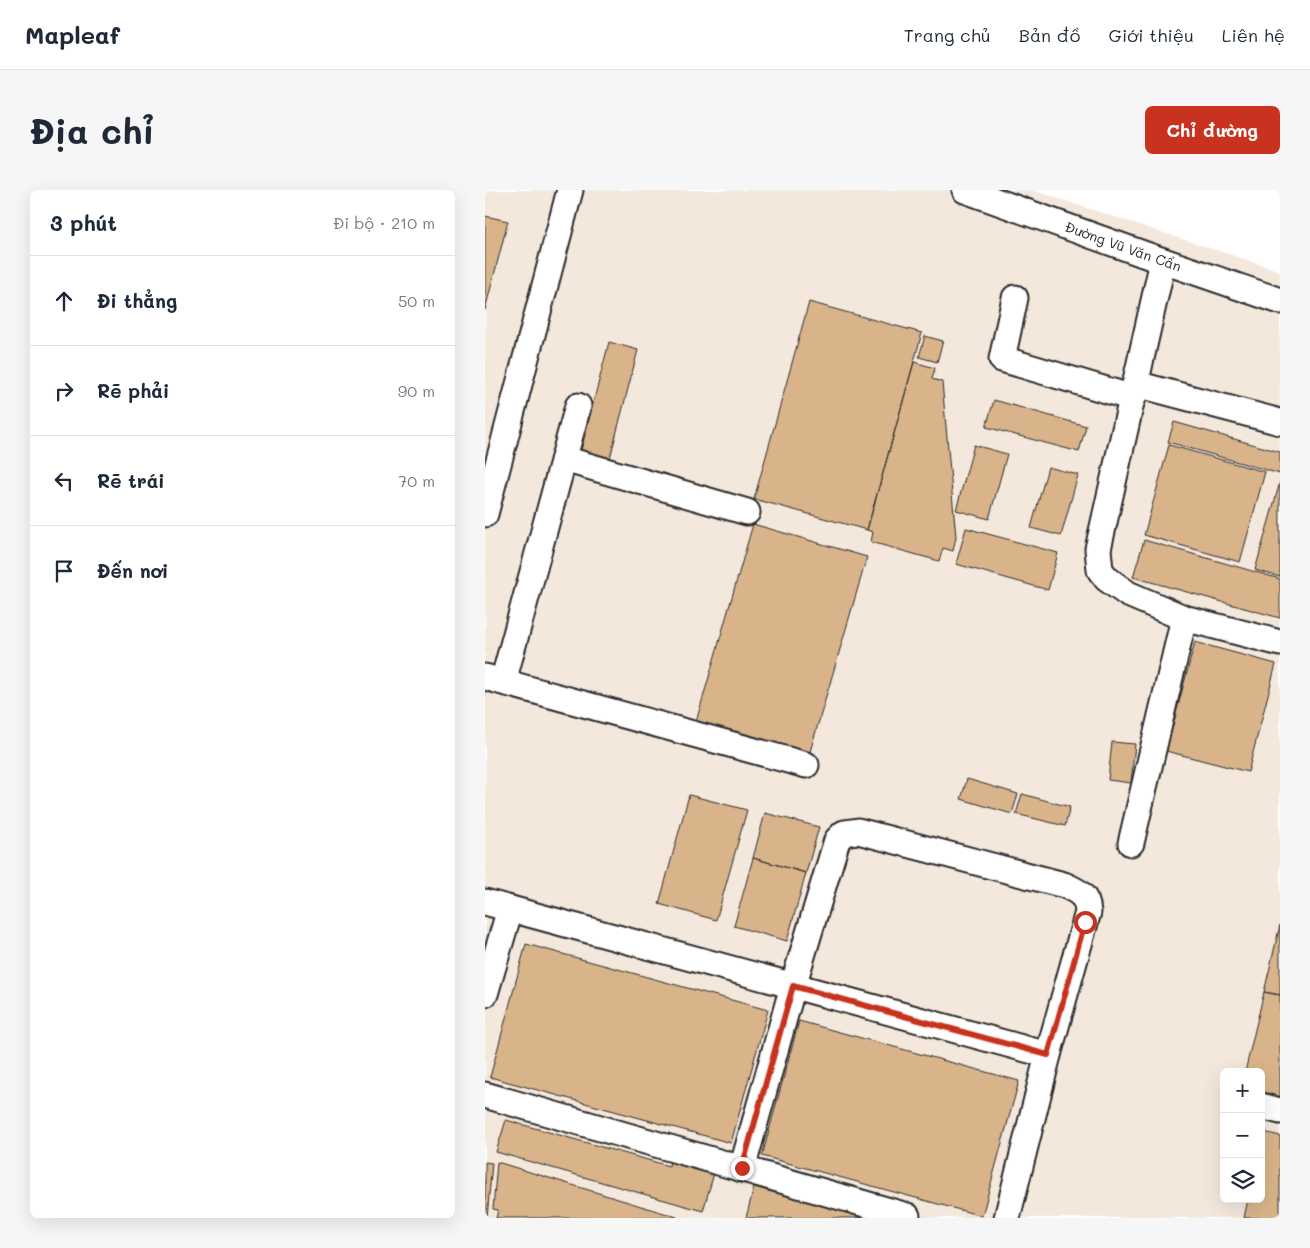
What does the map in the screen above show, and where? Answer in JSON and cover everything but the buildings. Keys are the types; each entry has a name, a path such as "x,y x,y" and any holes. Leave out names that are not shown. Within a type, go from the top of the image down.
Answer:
{"street":[{"path":"485,514 571,190"},
{"name":"Đường Vũ Văn Cẩn","path":"965,190 1280,301"},
{"path":"1163,261 1098,549 1100,570 1107,579 1127,594 1185,618 1280,643"},
{"path":"1015,298 1003,359 1134,391 1280,422"},
{"path":"578,406 564,459 494,680 807,765"},
{"path":"564,459 747,512"},
{"path":"1131,843 1185,618"},
{"path":"742,1168 793,986 837,840 844,833 858,831 1064,886 1077,891 1087,904 1088,912 1048,1055 1007,1218"},
{"path":"485,902 1048,1055"},
{"path":"485,994 510,909"},
{"path":"485,1095 907,1216"},
{"path":"1265,1107 1280,1111"}],"shaded area":[{"path":"485,190 1032,190 1280,271 1280,1218 485,1218"}],"route":[{"path":"742,1168 793,986 1048,1055 1085,922"}]}
